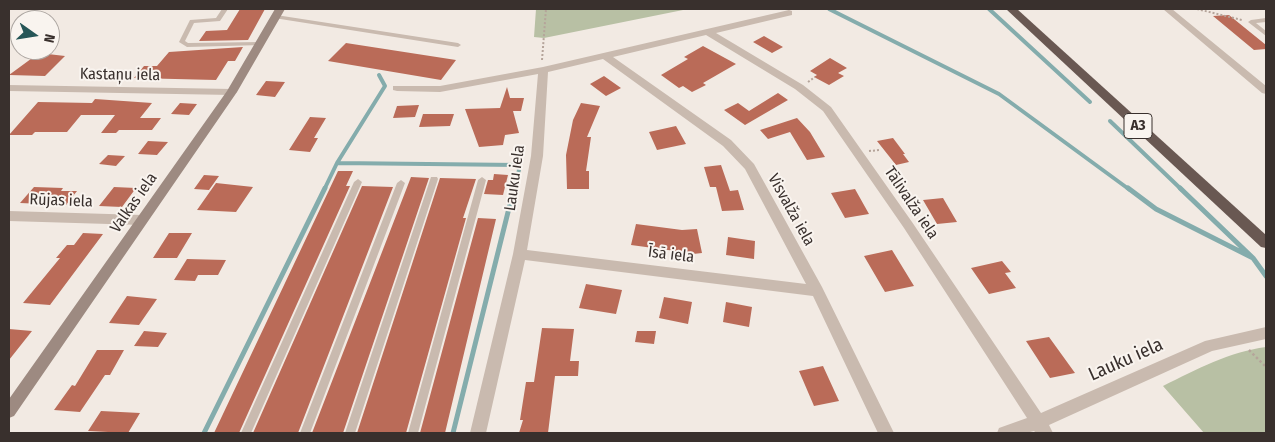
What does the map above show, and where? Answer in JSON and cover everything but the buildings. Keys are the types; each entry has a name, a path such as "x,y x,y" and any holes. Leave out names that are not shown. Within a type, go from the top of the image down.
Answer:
{"highway":[{"name":"A3","path":"1011,9 1266,243"}],"main road":[{"name":"Valkas iela","path":"9,411 232,92 278,13"}],"street":[{"path":"1167,9 1266,91"},
{"path":"397,88 440,89 543,70 789,13"},
{"name":"Tālivalža iela","path":"708,32 799,87 827,109 908,225 1042,428"},
{"name":"Visvalža iela","path":"604,55 727,144 750,167 817,291 886,433"},
{"name":"Lauku iela","path":"478,433 520,254 537,156 543,70"},
{"name":"Kastaņu iela","path":"9,88 232,92"},
{"name":"Rūjas iela","path":"9,216 142,220"},
{"name":"Īsā iela","path":"520,254 817,291"},
{"name":"Lauku iela","path":"1005,433 1042,428 1184,355 1210,345 1266,333"}],"lane":[{"path":"226,9 218,20 192,21 182,42 187,45 260,44"},
{"path":"278,13 458,45"},
{"path":"1250,22 1266,20"},
{"path":"1250,22 1266,34"},
{"path":"350,433 434,179"},
{"path":"412,433 482,180"},
{"path":"246,433 358,182"},
{"path":"304,433 401,183"}],"path":[{"path":"543,70 542,48 546,9"},
{"path":"1197,9 1250,22"},
{"path":"1240,339 1266,367"}],"green space":[{"path":"536,9 688,9 544,38 534,37"},
{"path":"1266,347 1266,433 1204,433 1163,386 1226,357"}],"waterway":[{"path":"829,9 999,94 1130,190"},
{"path":"989,9 1090,102"},
{"path":"337,163 385,86 379,75"},
{"path":"1110,121 1182,190"},
{"path":"324,190 337,163"},
{"path":"337,163 518,165 519,170 514,190"},
{"path":"204,433 325,188"},
{"path":"453,433 514,188"},
{"path":"1128,188 1156,209 1253,258"},
{"path":"1180,188 1253,258"},
{"path":"1253,258 1266,276"}]}
